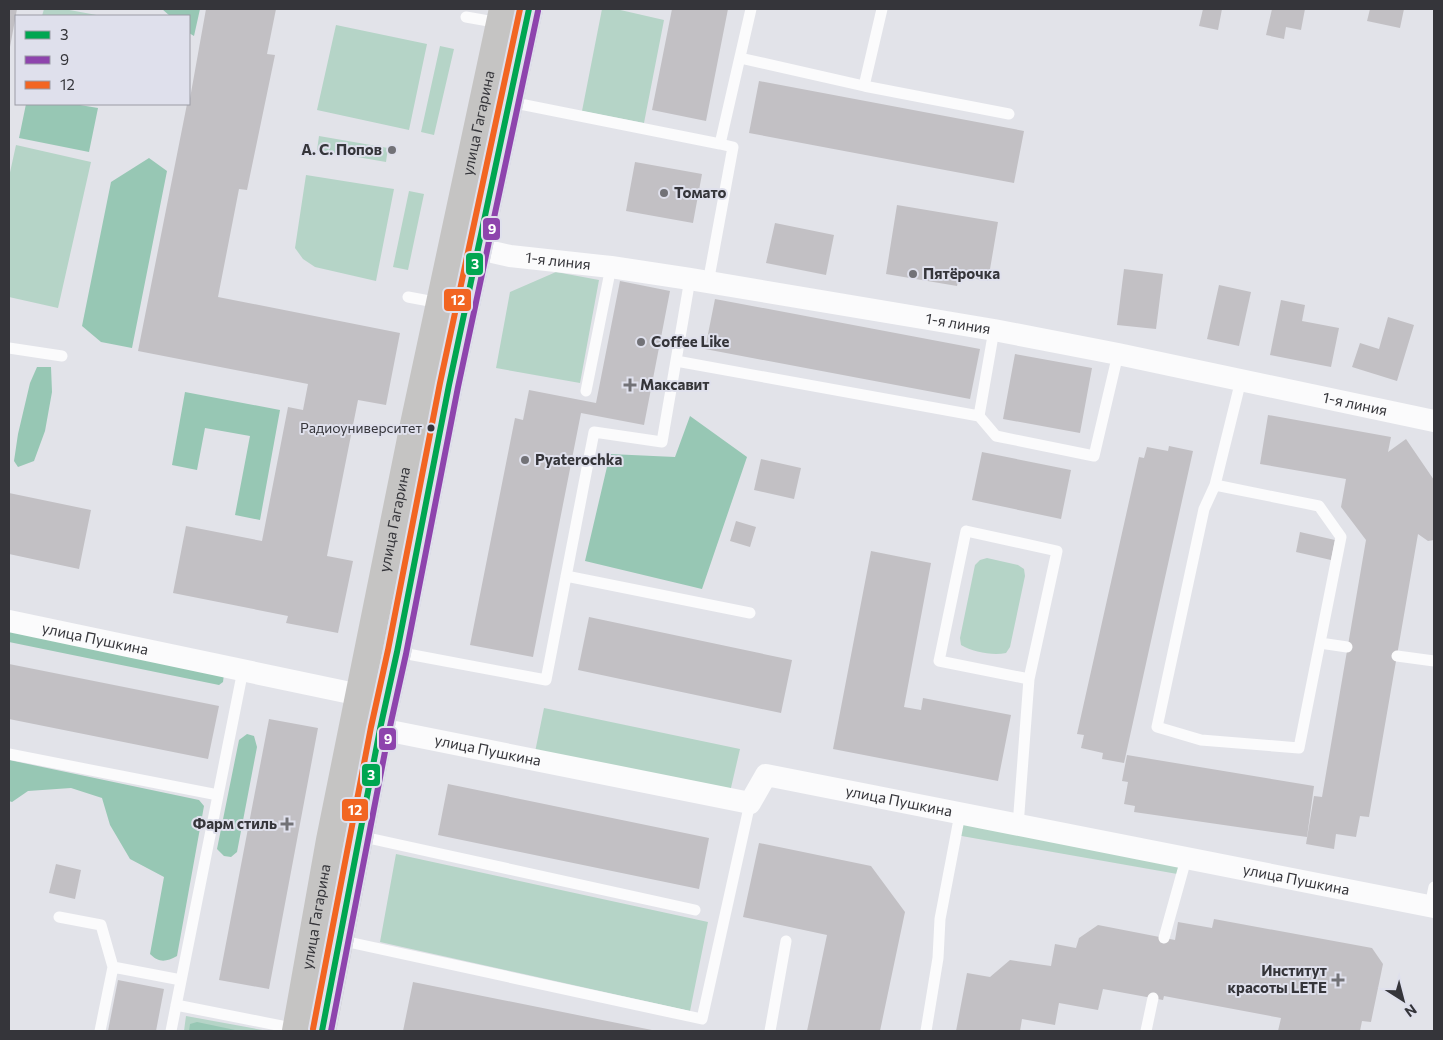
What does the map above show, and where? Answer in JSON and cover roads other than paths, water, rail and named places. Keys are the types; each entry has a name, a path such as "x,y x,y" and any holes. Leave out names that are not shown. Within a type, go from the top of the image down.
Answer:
{"main road":[{"name":"улица Гагарина","path":"305,1030 339,940 380,729 398,652 449,385 530,9"},
{"name":"улица Гагарина","path":"305,1030 330,840 413,429 501,16"},
{"name":"улица Пушкина","path":"360,695 386,701"}],"street":[{"name":"1-я линия","path":"479,250 510,256 611,267 994,330 1118,354 1434,421"},
{"name":"улица Пушкина","path":"9,621 360,695"},
{"name":"улица Пушкина","path":"380,729 750,803 766,775 1186,859 1433,900"}],"lane":[{"path":"720,144 751,9"},
{"path":"864,86 882,9"},
{"path":"466,17 501,16"},
{"path":"740,58 864,86 1009,114"},
{"path":"398,652 546,680 594,432 662,442 676,361 699,281 733,147 510,102"},
{"path":"586,391 611,267"},
{"path":"408,297 440,303"},
{"path":"979,416 994,330"},
{"path":"9,348 62,356"},
{"path":"676,361 979,416 996,436 1094,456 1118,354"},
{"path":"1215,485 1320,506 1341,537 1299,748 1201,740 1157,727 1204,509 1215,485 1241,380"},
{"path":"1018,826 1030,679 1057,551 966,530 939,661 1030,679"},
{"path":"566,576 750,613"},
{"path":"1320,643 1347,647"},
{"path":"1397,656 1434,661"},
{"path":"171,1031 243,670"},
{"path":"9,754 218,795"},
{"path":"700,1031 750,803"},
{"path":"926,1031 938,958 940,919 960,814"},
{"path":"359,836 695,910"},
{"path":"1164,938 1186,859"},
{"path":"58,917 101,925 113,967 100,1031"},
{"path":"339,940 702,1019"},
{"path":"770,1031 786,941"},
{"path":"113,967 181,980"},
{"path":"1146,1031 1153,998"},
{"path":"176,1004 305,1030"}],"place":[{"name":"А. С. Попов","path":"392,150"},
{"name":"Томато","path":"664,193"},
{"name":"Пятёрочка","path":"913,274"},
{"name":"Coffee Like","path":"641,342"},
{"name":"Максавит","path":"630,385"},
{"name":"Радиоуниверситет","path":"431,428"},
{"name":"Pyaterochka","path":"525,460"},
{"name":"Фарм стиль","path":"287,824"},
{"name":"Институт красоты LETE","path":"1338,980"}]}
